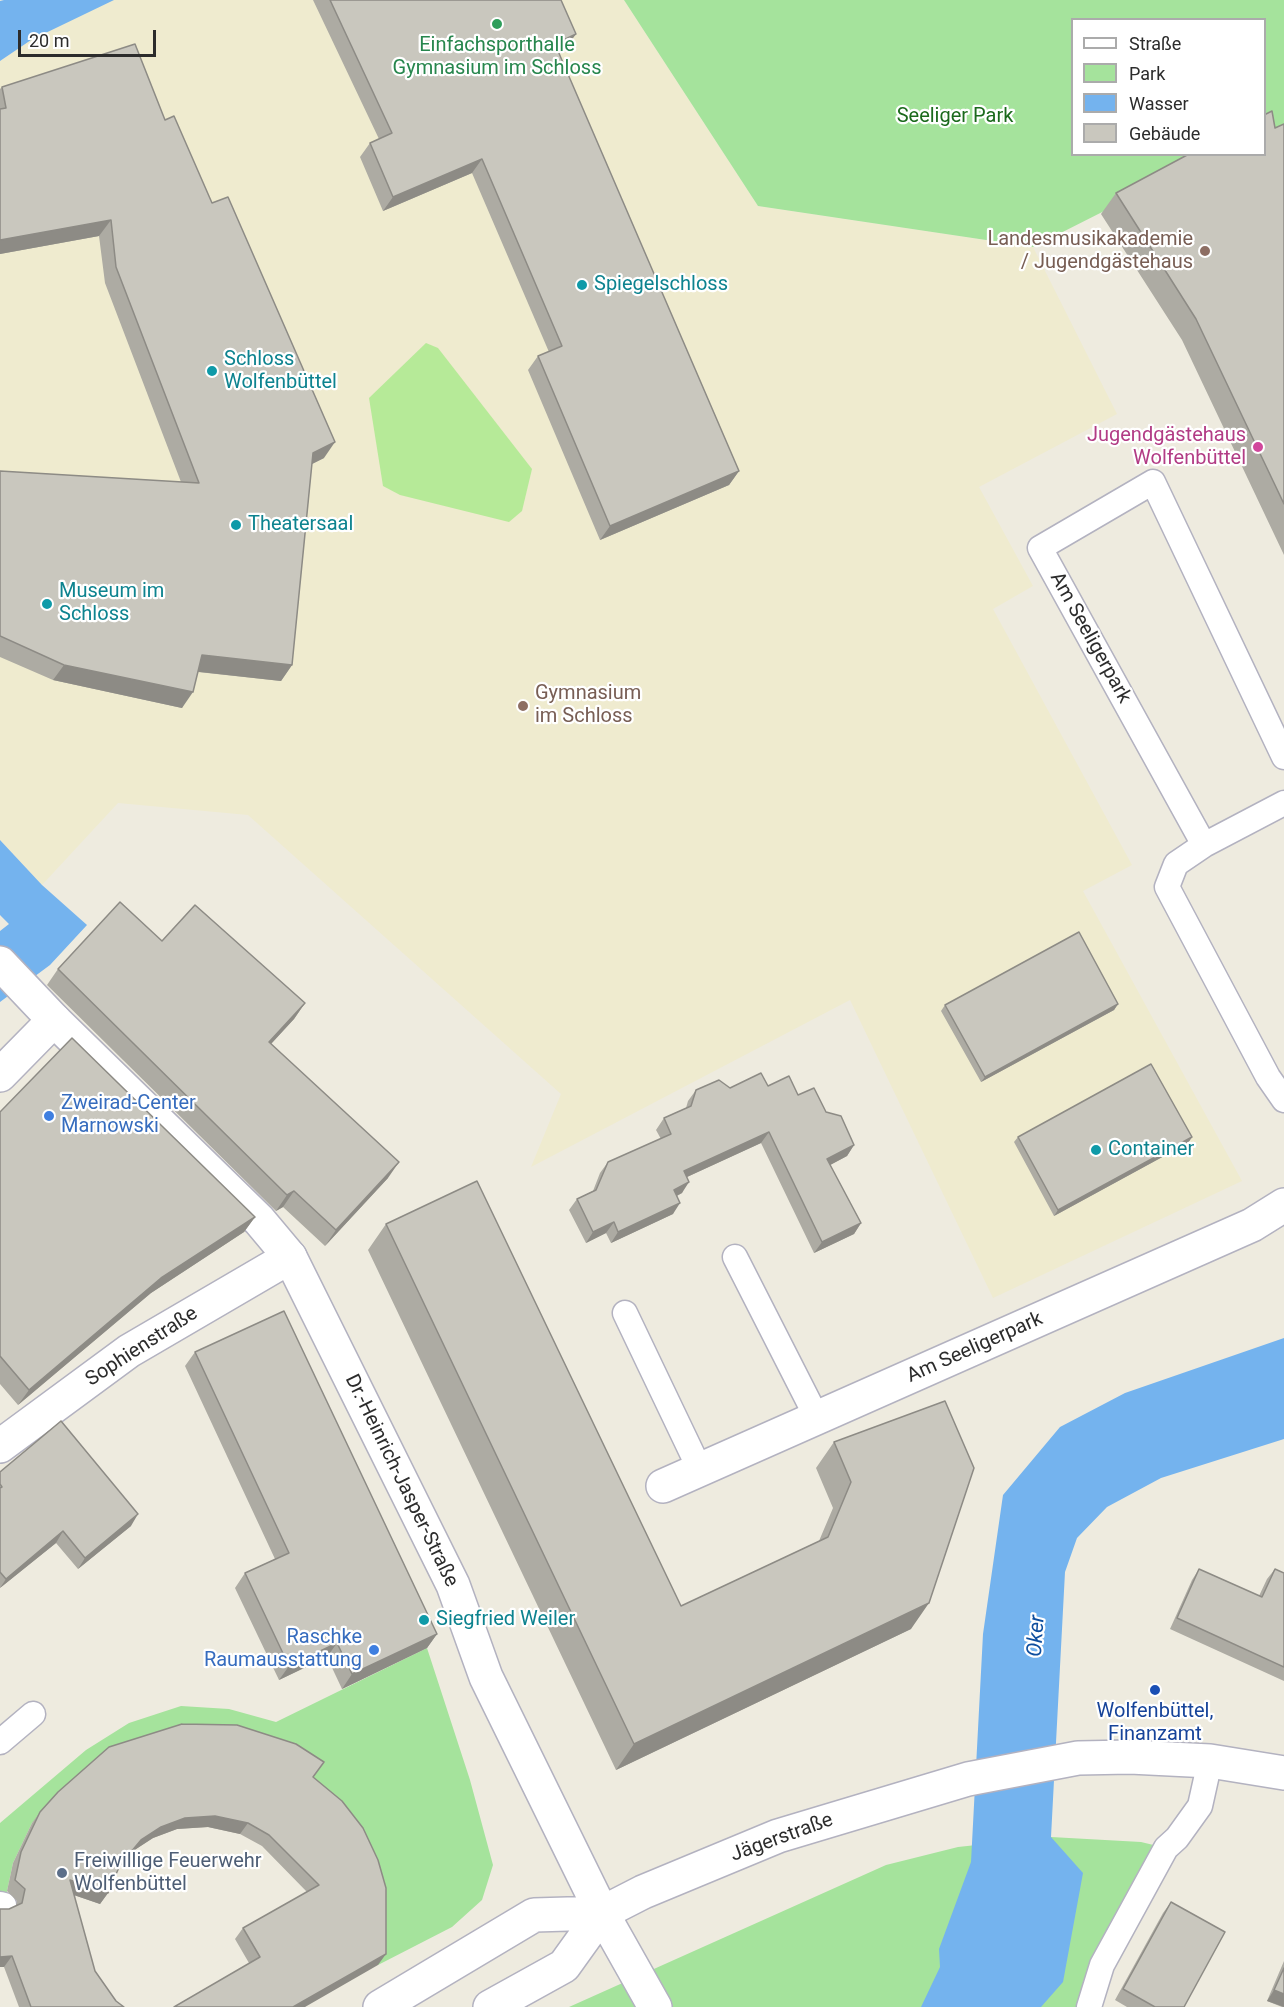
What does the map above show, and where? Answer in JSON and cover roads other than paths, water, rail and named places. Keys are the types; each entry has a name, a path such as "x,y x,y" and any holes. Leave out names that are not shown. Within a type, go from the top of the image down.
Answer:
{"street":[{"name":"Dr.-Heinrich-Jasper-Straße","path":"0,963 54,1020 259,1220 290,1257 453,1585 486,1677 602,1913 655,2007"},
{"path":"0,1075 54,1020"},
{"name":"Am Seeligerpark","path":"663,1486 1252,1225 1284,1205"},
{"name":"Sophienstraße","path":"0,1446 129,1351 290,1257"},
{"name":"Jägerstraße","path":"602,1913 643,1892 777,1836 968,1779 1078,1758 1130,1757 1210,1761"},
{"path":"1210,1761 1284,1773"},
{"path":"380,2007 534,1915 602,1913"},
{"path":"490,2007 564,1966 602,1913"}],"lane":[{"name":"Am Seeligerpark","path":"1204,845 1040,548 1153,482 1284,757"},
{"path":"1284,803 1204,845 1176,864 1167,887 1268,1077 1284,1100"},
{"path":"735,1257 817,1418"},
{"path":"625,1313 700,1470"},
{"path":"0,1742 33,1714"},
{"path":"1089,2007 1102,1965 1166,1848 1177,1838 1200,1806 1210,1761"}],"water":[{"path":"114,0 31,40 0,61 0,1"},
{"path":"0,840 42,885 87,925 50,965 0,1002 0,931 9,924 0,915"},
{"name":"Oker","path":"1284,1338 1284,1439 1161,1478 1107,1507 1077,1538 1065,1572 1051,1837 1083,1873 1063,1982 1041,2007 921,2007 940,1967 939,1949 971,1862 983,1634 1003,1495 1060,1427 1125,1393"}],"place":[{"name":"Einfachsporthalle Gymnasium im Schloss","path":"497,24"},
{"name":"Landesmusikakademie / Jugendgästehaus","path":"1205,251"},
{"name":"Spiegelschloss","path":"582,285"},
{"name":"Schloss Wolfenbüttel","path":"212,371"},
{"name":"Jugendgästehaus Wolfenbüttel","path":"1258,447"},
{"name":"Theatersaal","path":"236,525"},
{"name":"Museum im Schloss","path":"47,604"},
{"name":"Gymnasium im Schloss","path":"523,706"},
{"name":"Zweirad-Center Marnowski","path":"49,1116"},
{"name":"Container","path":"1096,1150"},
{"name":"Siegfried Weiler","path":"424,1620"},
{"name":"Raschke Raumausstattung","path":"374,1650"},
{"name":"Wolfenbüttel, Finanzamt","path":"1155,1690"},
{"name":"Freiwillige Feuerwehr Wolfenbüttel","path":"62,1873"}],"park label":[{"name":"Seeliger Park","path":"955,117"}]}
